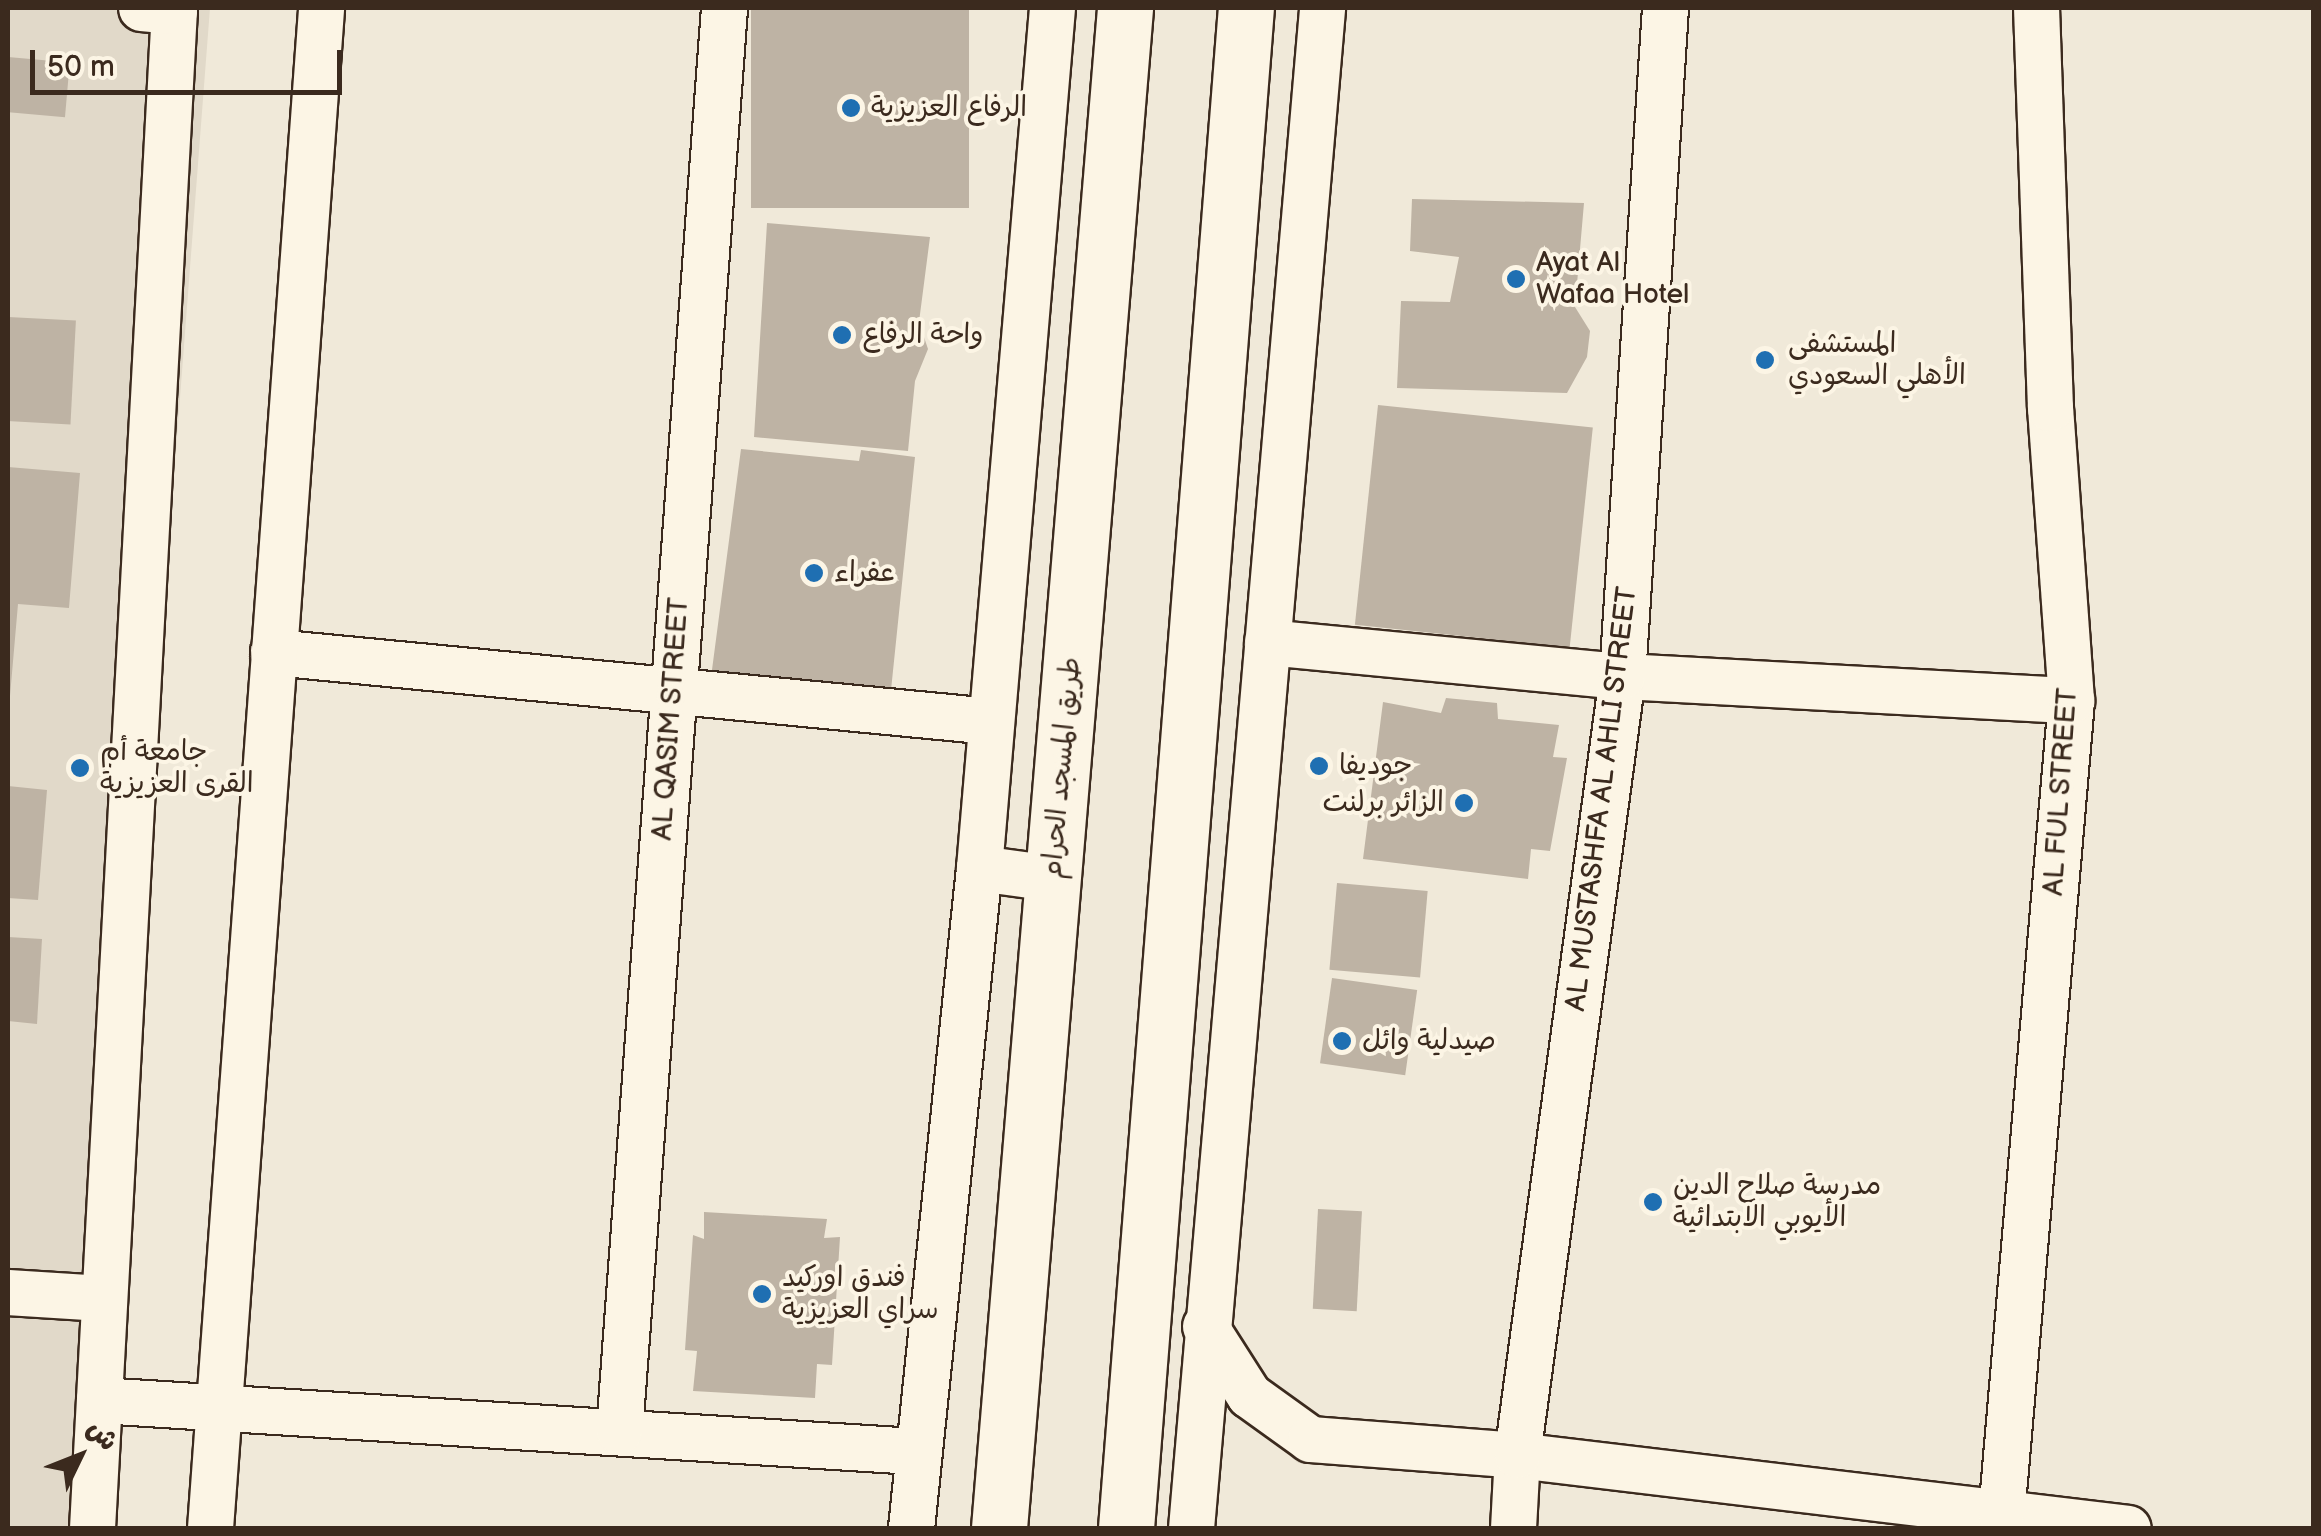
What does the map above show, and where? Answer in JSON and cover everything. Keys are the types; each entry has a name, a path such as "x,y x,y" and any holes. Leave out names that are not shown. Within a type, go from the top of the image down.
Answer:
{"main road":[{"name":"طريق المسجد الحرام","path":"998,1528 1125,8"},
{"path":"1126,1528 1246,8"}],"street":[{"path":"92,1528 174,11 141,8"},
{"path":"210,1528 322,8"},
{"name":"AL QASIM STREET","path":"619,1431 724,8"},
{"path":"911,1528 915,1451 979,868 1052,8"},
{"path":"1191,1528 1205,1326 1322,8"},
{"name":"AL MUSTASHFA AL AHLI STREET","path":"1513,1528 1517,1455 1622,676 1665,8"},
{"name":"AL FUL STREET","path":"2002,1515 2071,700 2050,408 2036,8"},
{"path":"1267,642 1622,676 2071,700"},
{"path":"273,652 991,721"},
{"path":"979,868 1052,878"},
{"path":"8,1292 104,1298"},
{"path":"1205,1326 1249,1395 1310,1439 1517,1455 2128,1528"},
{"path":"99,1400 915,1451"}],"shaded area":[{"name":"جامعة أم القرى العزيزية","path":"8,8 210,8 93,1528 8,1528"}],"building":[{"name":"الرفاع العزيزية","path":"751,8 969,8 969,208 751,208"},
{"path":"8,57 70,62 65,117 8,112"},
{"name":"Ayat Al Wafaa Hotel","path":"1412,199 1584,203 1575,307 1590,331 1587,357 1567,393 1397,388 1401,301 1450,302 1459,257 1410,251"},
{"name":"واحة الرفاع","path":"767,223 930,237 919,322 928,349 915,381 908,451 754,437"},
{"path":"8,317 76,321 70,424 8,421"},
{"path":"1378,405 1593,428 1570,647 1355,625"},
{"name":"عفراء","path":"741,449 859,461 861,450 915,457 890,700 710,685"},
{"path":"8,467 80,473 69,608 18,604 10,696"},
{"name":"الزائر برلنت","path":"1446,698 1497,703 1498,719 1559,725 1553,757 1567,758 1550,851 1531,849 1528,879 1363,859 1383,702 1441,713"},
{"path":"8,786 47,790 38,900 8,898"},
{"path":"1337,883 1428,891 1420,978 1329,970"},
{"path":"8,937 42,939 37,1024 8,1021"},
{"path":"1332,978 1417,990 1405,1075 1320,1063"},
{"path":"1318,1209 1362,1211 1357,1311 1313,1309"},
{"name":"فندق اوركيد سراي العزيزية","path":"704,1212 827,1219 824,1238 840,1237 832,1365 817,1364 815,1398 693,1391 697,1351 685,1350 693,1235 704,1239"}],"place":[{"name":"الرفاع العزيزية","path":"851,108"},
{"name":"Ayat Al Wafaa Hotel","path":"1516,279"},
{"name":"واحة الرفاع","path":"842,335"},
{"name":"المستشفى الأهلي السعودي","path":"1765,360"},
{"name":"عفراء","path":"814,573"},
{"name":"جوديفا","path":"1319,766"},
{"name":"جامعة أم القرى العزيزية","path":"80,768"},
{"name":"الزائر برلنت","path":"1464,803"},
{"name":"صيدلية وائل","path":"1342,1041"},
{"name":"مدرسة صلاح الدين الأيوبي الابتدائية","path":"1653,1202"},
{"name":"فندق اوركيد سراي العزيزية","path":"762,1294"}]}
